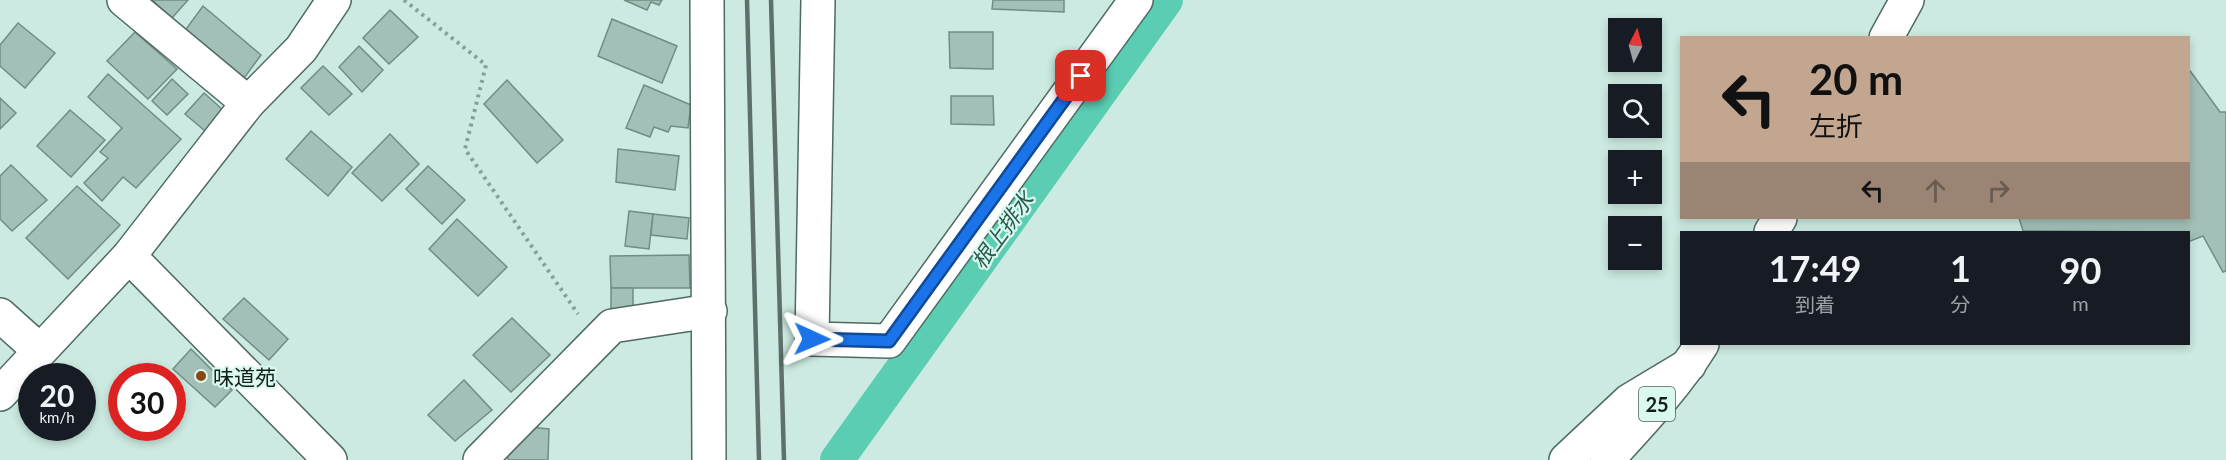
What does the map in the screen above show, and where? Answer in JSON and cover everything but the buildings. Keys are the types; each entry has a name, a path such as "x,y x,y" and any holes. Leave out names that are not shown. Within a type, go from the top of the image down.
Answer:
{"street":[{"path":"124,0 248,103"},
{"path":"0,394 129,256 248,103 301,49 334,0"},
{"path":"707,0 709,460"},
{"path":"818,0 812,339 889,341 1136,0"},
{"path":"1887,36 1907,0"},
{"path":"129,256 330,460"},
{"path":"480,460 612,326 710,311"},
{"path":"0,315 39,350"},
{"path":"1566,460 1629,401 1695,354"},
{"path":"1638,460 1667,423 1695,354"},
{"name":"25","path":"1607,460 1695,354"}],"path":[{"path":"404,0 486,65 465,149 597,342"}],"waterway":[{"name":"根上排水","path":"837,460 1166,0"}],"railway":[{"path":"747,0 759,460"},
{"path":"771,0 784,460"}],"place":[{"name":"味道苑","path":"201,376"}],"route":[{"path":"812,339 889,341 1081,76"}]}
